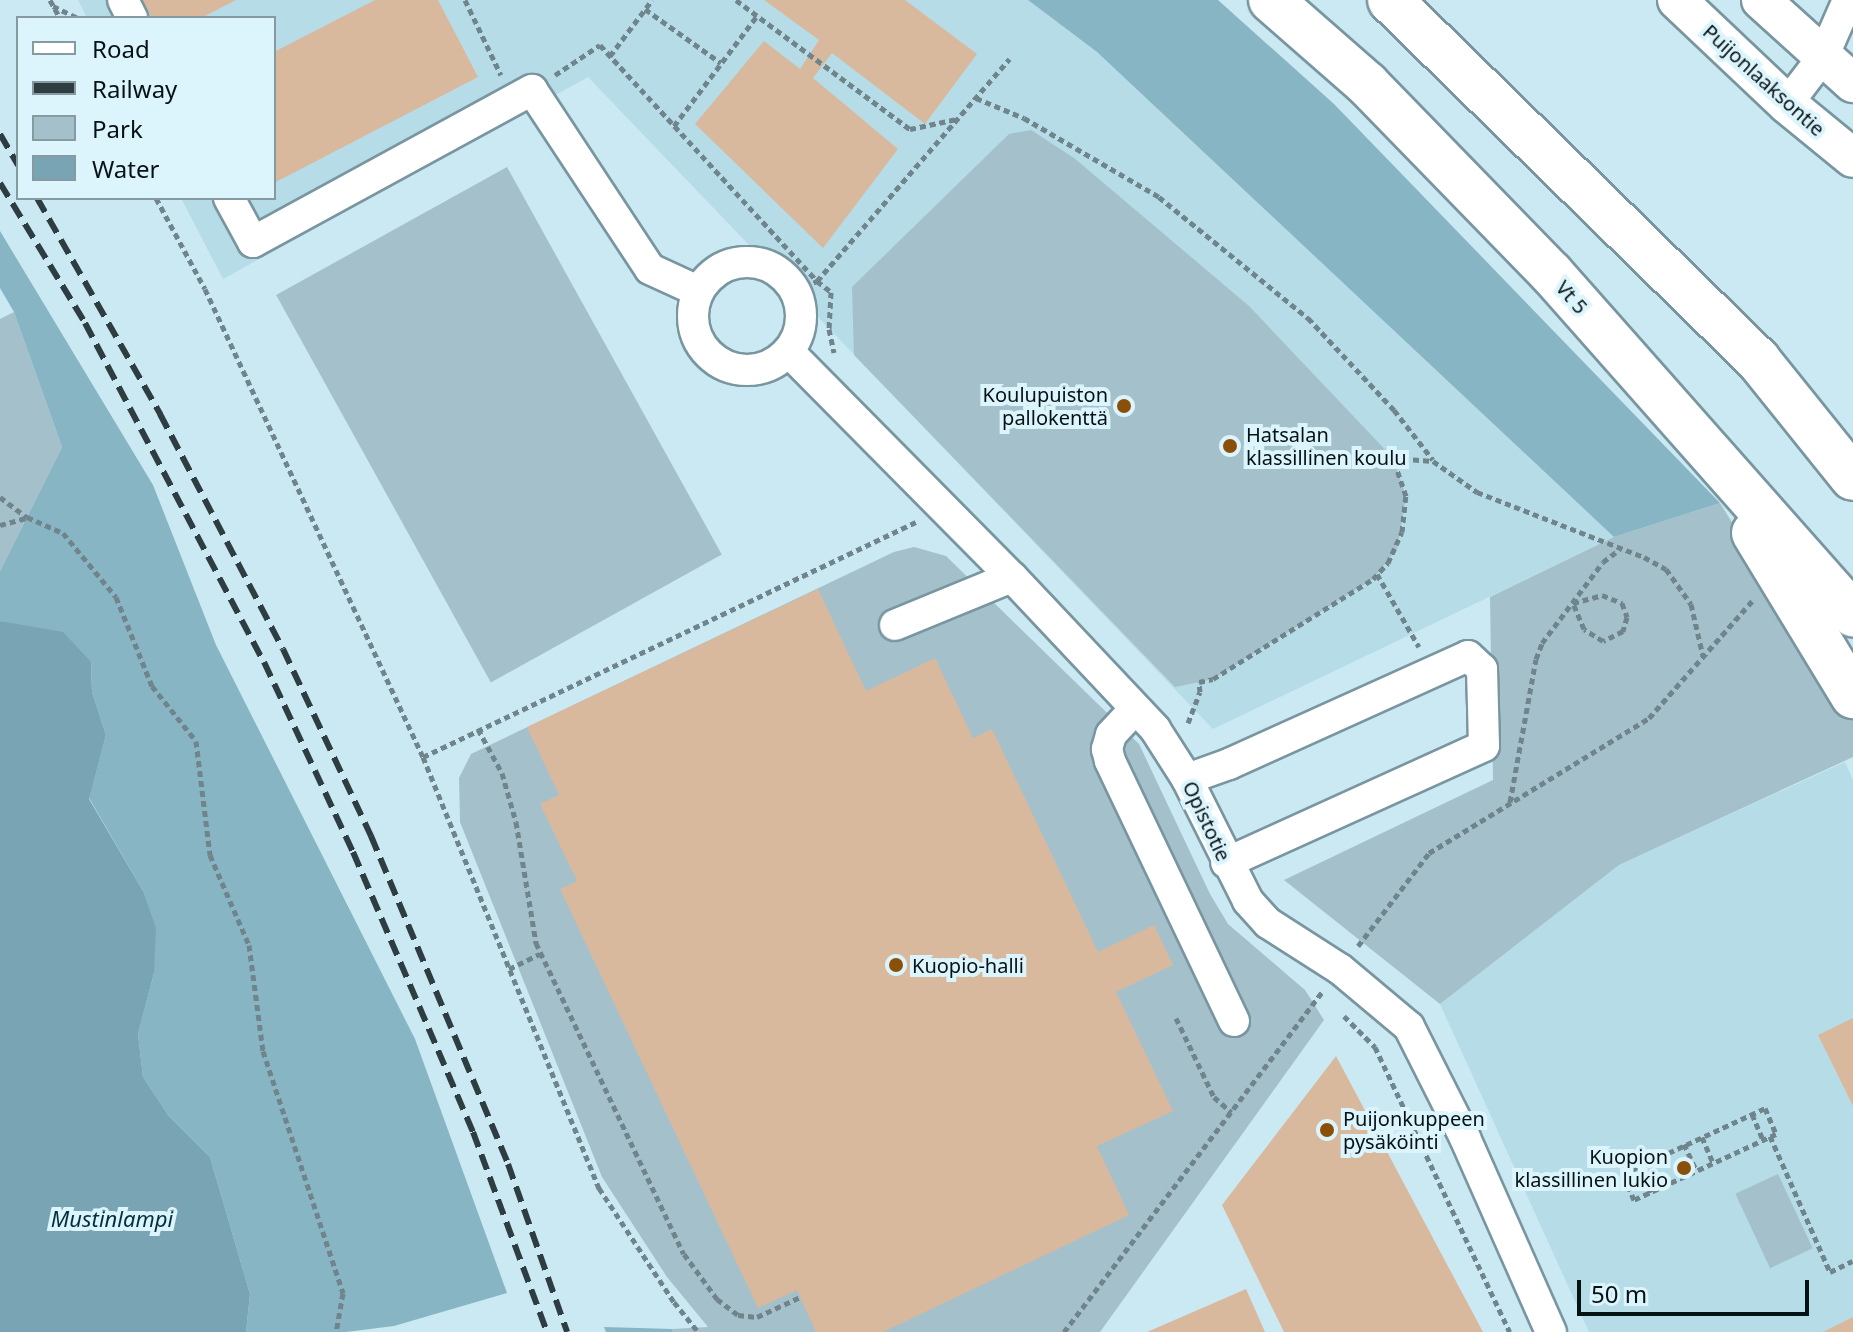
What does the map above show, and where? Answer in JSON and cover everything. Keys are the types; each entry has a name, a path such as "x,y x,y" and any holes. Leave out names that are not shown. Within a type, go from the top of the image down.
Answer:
{"highway":[{"name":"Vt 5","path":"1271,0 1367,84 1551,273 1853,614"},
{"path":"1390,0 1758,360 1853,439"},
{"path":"1758,360 1853,478"},
{"path":"1699,443 1853,696"}],"main road":[{"name":"Puijonlaaksontie","path":"1677,0 1787,104 1853,158"},
{"path":"1761,0 1853,83"}],"street":[{"path":"1787,104 1823,57 1848,0"},
{"path":"230,200 253,242 522,95 650,269 698,291"},
{"path":"746,262 770,267 806,286 801,322 789,352 775,363 759,370 741,371 724,367 704,350 693,326 692,308 698,291 721,268 746,262"},
{"name":"Opistotie","path":"789,352 1012,577 1173,753 1226,863 1248,901 1268,923 1340,969 1409,1027 1465,1138 1551,1332"},
{"path":"895,625 1012,577"},
{"path":"1187,779 1229,764 1468,656 1482,669 1484,746 1226,863"},
{"path":"1135,709 1111,735 1107,749 1110,761 1234,1021"}],"path":[{"path":"465,0 522,95 600,45 674,126 806,286 1009,59"},
{"path":"610,56 652,0"},
{"path":"736,0 910,129 958,119"},
{"path":"52,3 75,16"},
{"path":"645,9 721,63"},
{"path":"674,126 757,16"},
{"path":"976,98 1024,118 1159,197 1308,318 1403,420 1433,461 1477,492 1644,557 1676,579 1691,604 1703,657"},
{"path":"157,200 205,289 423,757 599,1188 674,1302 698,1332"},
{"path":"1185,730 1200,692 1199,682 1213,679 1377,574 1397,549 1402,532 1406,496 1393,458 1433,461"},
{"path":"0,497 27,517 63,533 116,597 152,686 196,741 210,855 249,945 263,1051 343,1293 336,1332"},
{"path":"0,525 27,517"},
{"path":"423,757 925,518"},
{"path":"1510,803 1536,659 1542,643 1603,562 1620,549"},
{"path":"1377,574 1413,633 1430,673"},
{"path":"1602,595 1616,599 1627,617 1623,631 1611,639 1596,639 1584,629 1573,603 1602,595"},
{"path":"1064,1332 1429,853 1649,718 1758,595"},
{"path":"478,729 502,773 516,822 540,954 684,1254 717,1299 738,1315 757,1317 800,1297"},
{"path":"509,969 540,954"},
{"path":"1176,1018 1207,1085 1231,1112"},
{"path":"1765,1108 1776,1134 1770,1136 1634,1200 1623,1174 1765,1108"},
{"path":"1752,1114 1763,1140"},
{"path":"1770,1136 1830,1272 1853,1261"},
{"path":"1702,1137 1713,1163"},
{"path":"1684,1144 1696,1170"},
{"path":"1633,1151 1651,1192"}],"shaded area":[{"name":"Hatsalan klassillinen koulu","path":"78,0 1028,0 1097,52 1614,537 1213,729 588,77 223,279 182,200 276,200 276,16 86,16"},
{"path":"1028,0 1218,0 1334,104 1720,503 1614,537 1097,52"},
{"path":"0,231 153,485 216,645 415,1039 507,1293 394,1326 346,1332 246,1332 250,1294 210,1157 168,1115 143,1077 138,1034 154,973 143,891 89,798 106,735 92,692 91,662 16,625 0,621 0,571 62,447 14,312 0,288"},
{"name":"Kuopion klassillinen lukio","path":"1845,762 1853,780 1853,1332 1589,1332 1440,1004 1619,865"},
{"path":"604,1327 672,1329 673,1332 606,1332"}],"green space":[{"name":"Koulupuiston pallokenttä","path":"1031,130 1074,158 1249,306 1393,458 1406,496 1397,549 1373,579 1213,679 1175,687 854,355 852,287 1009,134"},
{"path":"507,167 722,554 491,682 276,295"},
{"path":"14,312 62,447 0,571 0,319"},
{"path":"1720,503 1853,719 1853,757 1619,865 1440,1004 1284,880 1493,780 1490,597 1614,537"},
{"name":"Kuopio-halli","path":"914,547 946,556 1139,744 1210,894 1228,924 1305,990 1324,1020 1100,1332 673,1332 672,1329 708,1327 667,1277 602,1177 460,822 459,778 471,754 894,552"},
{"path":"1778,1174 1813,1248 1770,1268 1735,1194"}],"water":[{"name":"Mustinlampi","path":"0,621 63,632 91,662 92,692 106,735 89,799 143,891 156,928 154,973 138,1034 143,1077 168,1115 210,1157 250,1294 246,1332 0,1332"}],"building":[{"path":"142,0 236,0 205,16 151,16"},
{"path":"375,0 438,0 478,77 276,182 276,51"},
{"path":"764,0 905,0 977,54 925,124 832,53 813,78 898,149 823,248 695,124 764,41 800,69 819,40"},
{"name":"Kuopio-halli","path":"818,589 866,691 935,658 973,738 992,729 1098,952 1154,925 1173,965 1116,992 1173,1111 1097,1146 1129,1215 883,1332 816,1332 797,1290 758,1308 560,889 577,881 540,804 559,795 527,727"},
{"path":"1853,1018 1853,1106 1818,1035"},
{"name":"Puijonkuppeen pysäköinti","path":"1336,1056 1483,1332 1284,1332 1222,1205"},
{"path":"1246,1289 1265,1332 1147,1332"},
{"path":"1853,1317 1853,1332 1823,1332"}],"railway":[{"path":"0,134 16,162"},
{"path":"0,183 85,323 264,662 353,852 473,1132 547,1332"},
{"path":"38,200 160,414 283,649 371,836 508,1164 567,1332"}],"place":[{"name":"Koulupuiston pallokenttä","path":"1124,406"},
{"name":"Hatsalan klassillinen koulu","path":"1230,446"},
{"name":"Kuopio-halli","path":"896,965"},
{"name":"Puijonkuppeen pysäköinti","path":"1327,1130"},
{"name":"Kuopion klassillinen lukio","path":"1684,1168"}]}
